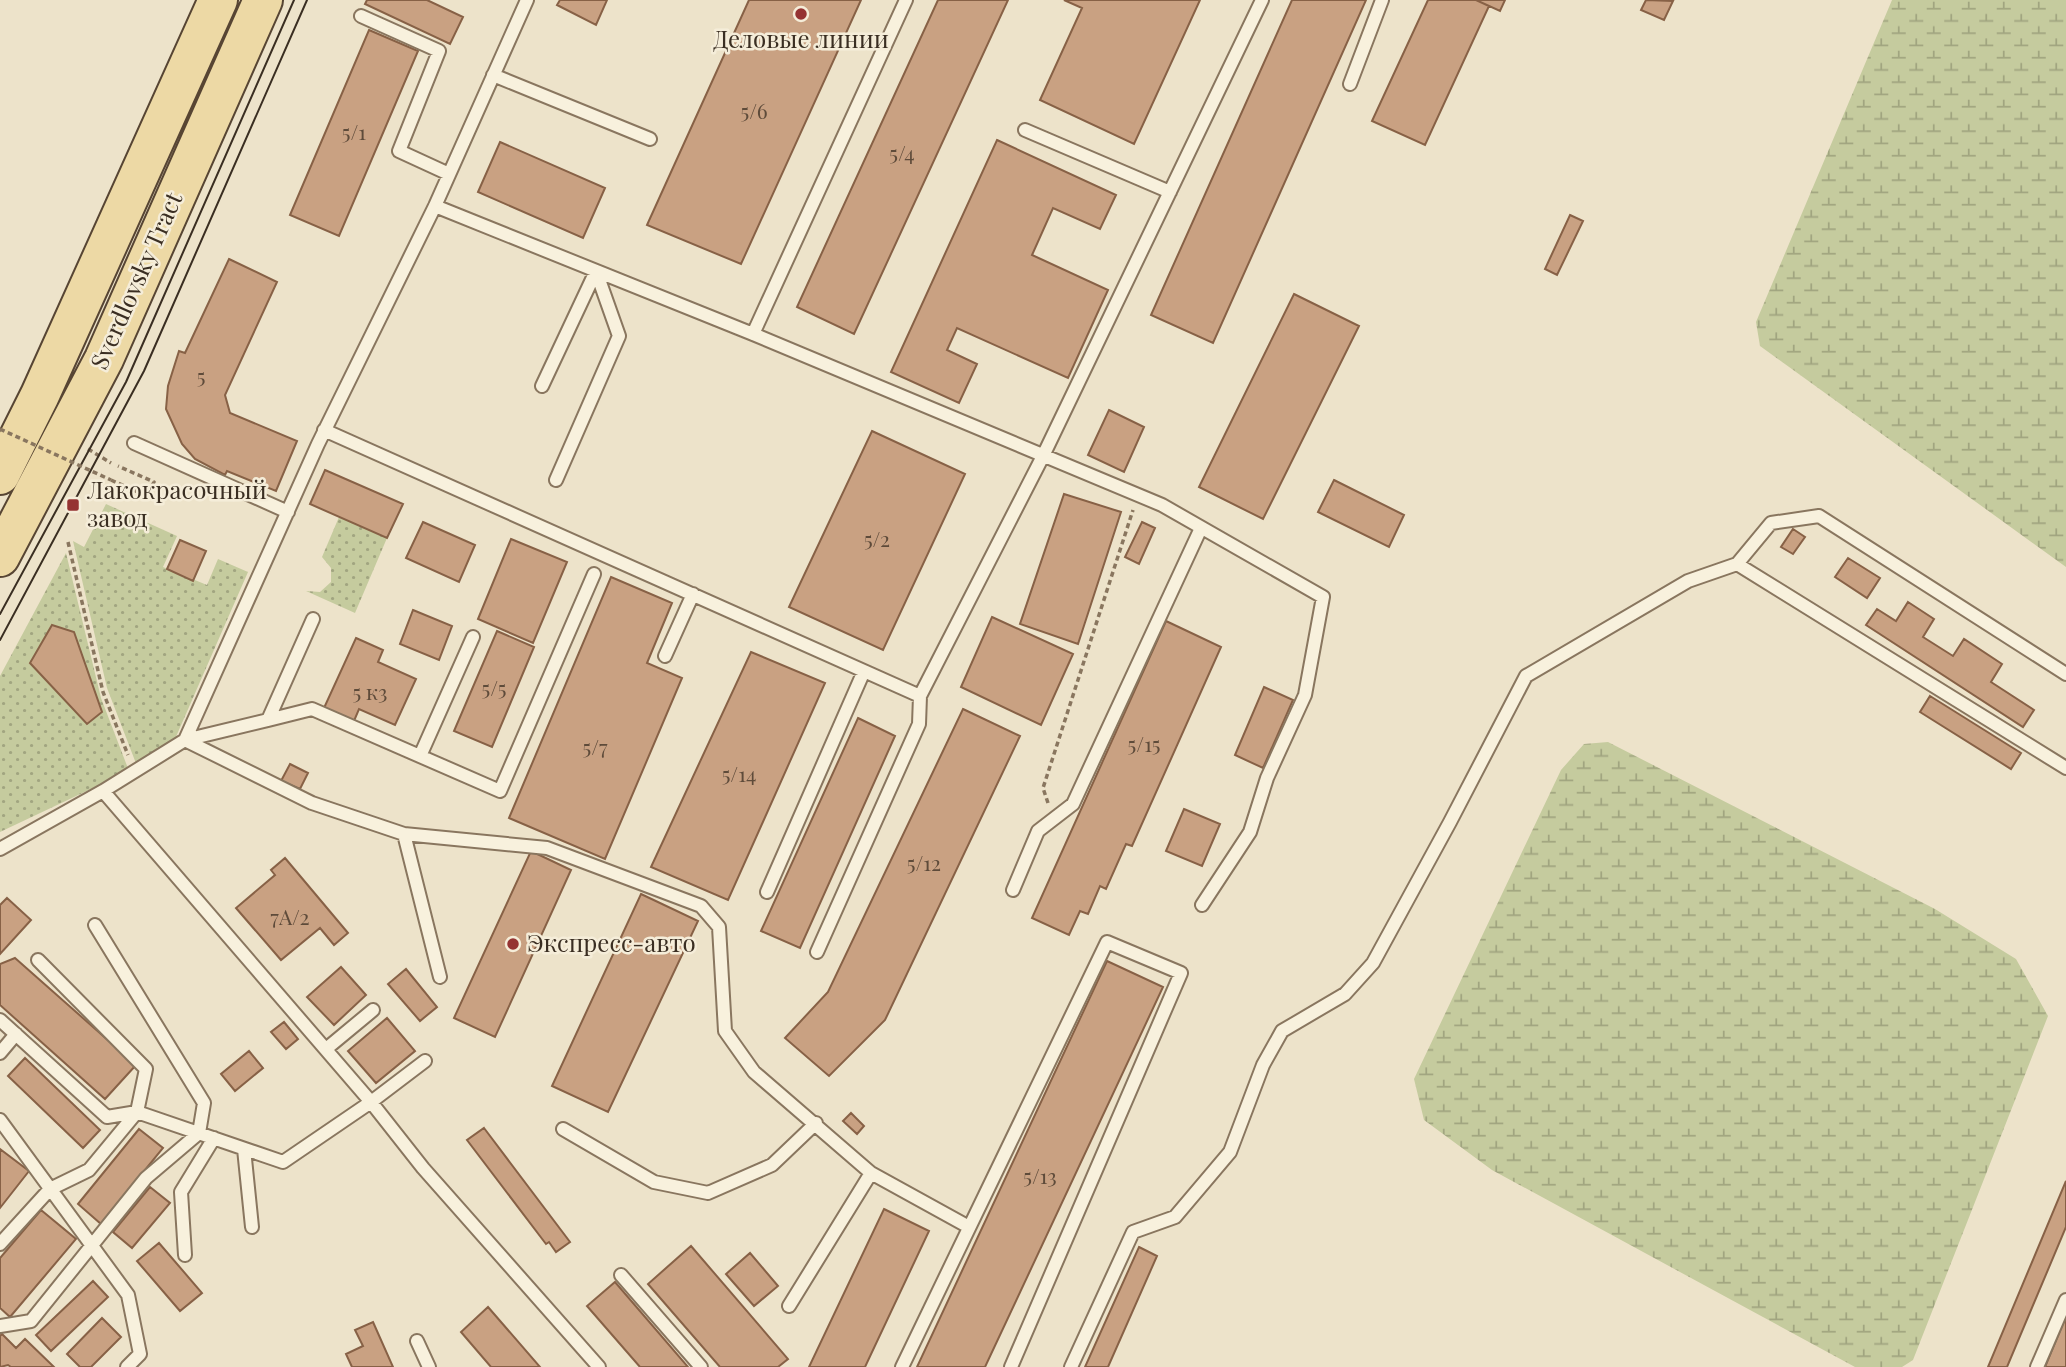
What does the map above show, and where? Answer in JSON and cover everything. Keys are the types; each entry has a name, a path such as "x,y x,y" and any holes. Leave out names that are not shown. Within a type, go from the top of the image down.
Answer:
{"main road":[{"name":"Sverdlovsky Tract","path":"0,475 40,395 218,0"},
{"name":"Sverdlovsky Tract","path":"0,557 104,359 263,0"}],"lane":[{"path":"185,740 324,430 435,206 527,0"},
{"path":"754,334 906,0"},
{"path":"817,952 919,724 920,696 1043,456 1262,0"},
{"path":"1350,83 1382,0"},
{"path":"361,16 439,51 399,151 449,174"},
{"path":"493,75 650,139"},
{"path":"1025,130 1170,192"},
{"path":"435,206 754,334 1162,505 1323,597 1305,695 1267,778 1250,832 1202,905"},
{"path":"542,386 596,271"},
{"path":"556,480 618,337 596,271"},
{"path":"324,430 920,696"},
{"path":"134,443 288,512"},
{"path":"1071,1367 1133,1232 1175,1217 1230,1152 1263,1065 1282,1031 1345,994 1373,963 1526,676 1688,581 1737,564 1771,523 1819,516 2066,674"},
{"path":"1013,890 1038,831 1073,804 1201,528"},
{"path":"1737,564 2066,768"},
{"path":"0,849 103,791 185,740 312,709 500,791 594,573"},
{"path":"665,656 693,594"},
{"path":"268,720 313,619"},
{"path":"419,756 473,637"},
{"path":"768,892 864,671"},
{"path":"185,740 312,803 404,834 547,848 701,906 719,927 724,1031 754,1072 871,1173 969,1227"},
{"path":"103,791 371,1102 423,1168 599,1367"},
{"path":"404,834 440,977"},
{"path":"0,1326 31,1321 146,1178 200,1133 204,1103 96,925"},
{"path":"902,1367 1107,942 1181,973 1011,1367"},
{"path":"0,1244 50,1189 89,1170 137,1112 146,1069 38,960"},
{"path":"326,1049 373,1010"},
{"path":"0,1020 107,1117 137,1112 283,1161 371,1102 425,1061"},
{"path":"0,1053 16,1034"},
{"path":"0,1120 128,1295 140,1354 127,1367"},
{"path":"563,1129 654,1182 708,1193 772,1165 816,1123"},
{"path":"185,1255 181,1192 214,1138"},
{"path":"244,1149 252,1227"},
{"path":"789,1306 871,1173"},
{"path":"621,1275 701,1367"},
{"path":"2037,1367 2066,1300"},
{"path":"417,1340 429,1367"}],"path":[{"path":"0,429 147,496 154,482 118,466"},
{"path":"1054,818 1043,788 1138,495"},
{"path":"68,542 103,692 135,772"}],"green space":[{"path":"1892,0 2066,0 2066,567 1760,346 1756,322"},
{"path":"106,504 177,536 163,567 207,585 218,559 248,572 175,739 137,766 107,688 73,541 84,547"},
{"path":"339,517 387,538 355,613 306,591 320,592 331,582 331,568 322,557"},
{"path":"66,553 101,698 129,771 0,832 0,676"},
{"path":"1608,742 1935,909 2016,959 2048,1016 1913,1360 1902,1367 1855,1367 1492,1170 1424,1120 1414,1079 1561,770 1584,744"}],"building":[{"path":"367,0 427,0 463,17 450,44 365,4"},
{"path":"560,0 607,0 596,25 557,5"},
{"path":"749,0 861,0 741,264 647,225"},
{"path":"938,0 1008,0 854,334 797,307"},
{"path":"1064,0 1200,0 1134,144 1040,100 1082,8"},
{"path":"1292,0 1366,0 1213,343 1151,315"},
{"path":"1428,0 1476,0 1489,6 1425,145 1372,121"},
{"path":"1476,0 1505,0 1500,11"},
{"path":"1646,0 1673,1 1664,20 1641,10"},
{"path":"369,30 418,51 339,236 290,215"},
{"path":"997,140 1116,195 1100,229 1053,208 1032,255 1108,290 1068,378 957,328 947,350 977,364 959,403 891,372"},
{"path":"500,142 605,188 583,238 478,192"},
{"path":"1570,215 1583,221 1557,275 1545,269"},
{"path":"229,259 277,282 225,395 230,413 297,441 276,491 227,471 225,475 195,459 182,444 166,409 168,386 179,351 185,353"},
{"path":"1294,294 1359,326 1263,519 1199,487"},
{"path":"1109,410 1144,427 1124,472 1088,455"},
{"path":"872,431 965,474 883,650 789,607"},
{"path":"325,470 403,504 387,538 310,504"},
{"path":"1334,480 1404,515 1389,547 1318,512"},
{"path":"1064,494 1121,512 1078,644 1020,624"},
{"path":"423,522 475,545 459,582 406,558"},
{"path":"1142,522 1155,528 1139,564 1125,557"},
{"path":"1793,529 1805,537 1793,554 1781,547"},
{"path":"511,539 567,562 533,643 478,619"},
{"path":"180,540 206,551 193,581 167,569"},
{"path":"1848,558 1880,578 1867,598 1835,577"},
{"path":"611,577 672,603 647,663 682,678 605,859 509,818"},
{"path":"1908,602 1934,619 1923,637 1953,656 1964,639 2002,664 1991,682 2034,710 2023,727 1866,625 1877,609 1896,621"},
{"path":"413,610 452,626 439,660 400,644"},
{"path":"992,617 1073,654 1041,725 961,687"},
{"path":"1166,621 1221,647 1132,846 1126,844 1106,889 1100,886 1088,914 1080,911 1069,935 1032,918"},
{"path":"52,625 74,632 102,712 87,724 30,663"},
{"path":"497,631 534,647 492,747 454,731"},
{"path":"356,638 383,650 378,662 416,679 395,725 359,709 354,721 324,708"},
{"path":"751,652 825,683 728,900 651,867"},
{"path":"1264,687 1293,700 1263,768 1235,755"},
{"path":"1930,696 2021,753 2011,769 1920,712"},
{"path":"963,709 1020,736 885,1020 829,1076 785,1038 828,992"},
{"path":"858,718 895,736 800,948 761,931"},
{"path":"290,764 308,773 300,789 281,781"},
{"path":"1184,809 1220,824 1202,866 1166,851"},
{"name":"Экспресс-авто","path":"531,851 571,870 495,1037 454,1018"},
{"path":"285,858 348,933 334,945 320,928 281,960 236,908 275,875 271,870"},
{"path":"641,894 698,921 608,1112 552,1086"},
{"path":"7,898 31,920 0,954 0,905"},
{"path":"15,958 136,1065 105,1099 0,1005 0,964"},
{"path":"1107,961 1163,987 985,1367 917,1367"},
{"path":"341,967 366,995 334,1025 307,997"},
{"path":"406,969 437,1007 420,1021 388,984"},
{"path":"387,1018 415,1051 376,1083 348,1051"},
{"path":"284,1022 298,1039 286,1049 271,1032"},
{"path":"249,1051 263,1068 235,1091 221,1074"},
{"path":"25,1058 100,1130 83,1148 8,1076"},
{"path":"851,1113 864,1126 857,1134 843,1121"},
{"path":"484,1128 570,1242 556,1252 549,1242 546,1244 467,1140"},
{"path":"139,1129 163,1148 101,1224 78,1204"},
{"path":"0,1149 29,1171 0,1208"},
{"path":"2066,1181 2066,1227 2007,1367 1988,1367"},
{"path":"150,1187 170,1203 132,1248 113,1232"},
{"path":"884,1209 929,1231 865,1367 809,1367"},
{"path":"41,1210 76,1239 10,1317 0,1308 0,1258"},
{"path":"159,1243 202,1293 180,1311 137,1261"},
{"path":"691,1246 788,1359 778,1367 720,1367 648,1284"},
{"path":"1139,1247 1157,1256 1108,1367 1085,1367"},
{"path":"750,1253 778,1286 754,1306 726,1274"},
{"path":"93,1281 108,1297 51,1351 36,1335"},
{"path":"615,1282 688,1367 640,1367 587,1306"},
{"path":"488,1307 540,1367 491,1367 461,1332"},
{"path":"2066,1316 2066,1367 2045,1367"},
{"path":"102,1318 121,1337 91,1367 80,1367 67,1354"},
{"path":"373,1322 393,1367 352,1367 346,1354 363,1346 355,1330"},
{"path":"2,1334 16,1348 25,1339 54,1367 0,1367"}],"tram line":[{"path":"0,614 126,382 294,0"},
{"path":"0,640 144,371 307,0"}],"place":[{"name":"Деловые линии","path":"801,14"},
{"name":"Лакокрасочный завод","path":"73,505"},
{"name":"Экспресс-авто","path":"513,944"}]}
